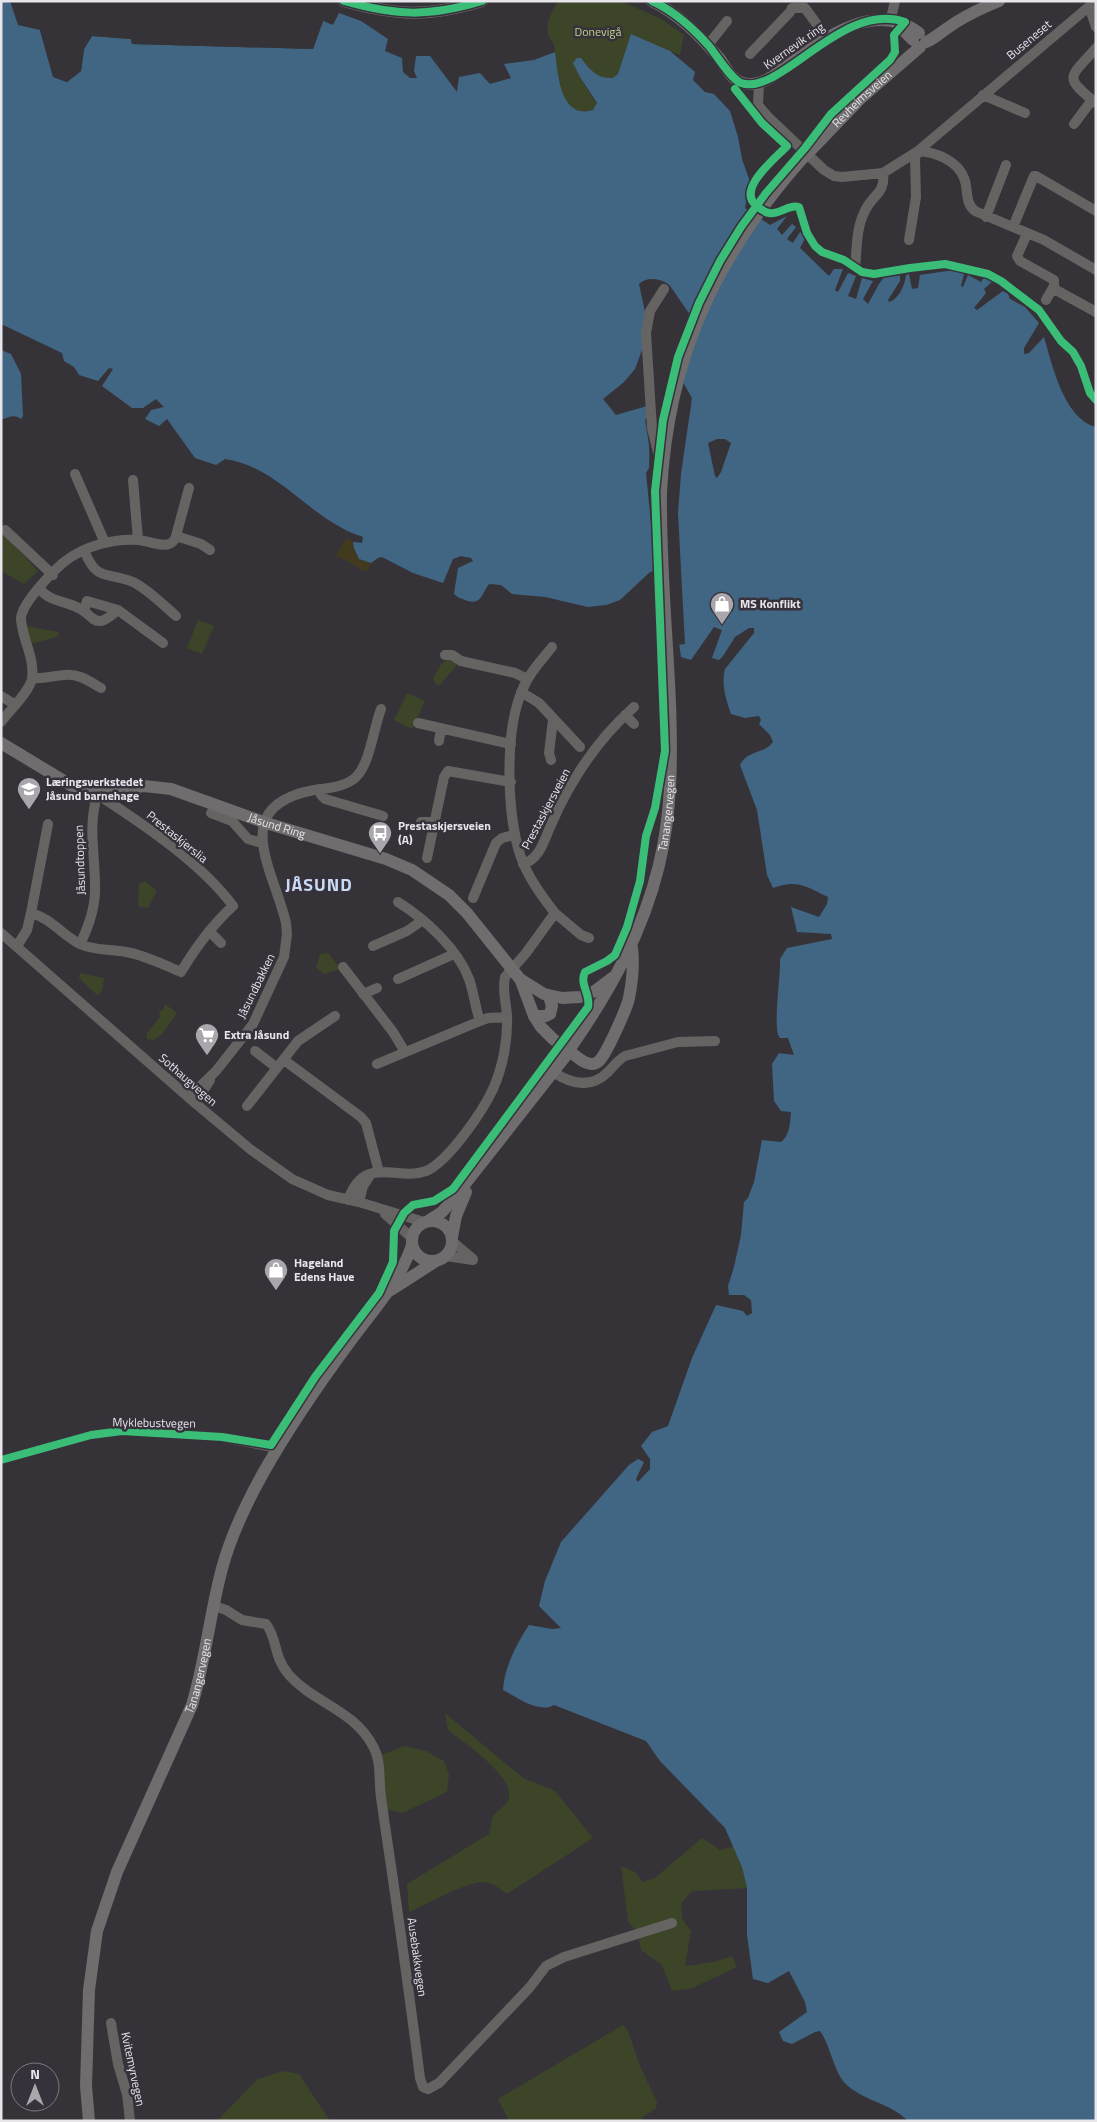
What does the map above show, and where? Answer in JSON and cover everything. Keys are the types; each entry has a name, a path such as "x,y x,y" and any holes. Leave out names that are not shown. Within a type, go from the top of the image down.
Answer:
{"main road":[{"path":"344,1 386,11 416,14 438,12 482,1"},
{"name":"Kvernevik ring","path":"652,1 666,4 708,45 740,83 759,84 826,37 856,20 872,17 891,18 905,22 919,40"},
{"name":"Revheimsveien","path":"770,197 842,117 895,68 919,40 941,34 948,27 999,1"},
{"name":"Tanangervegen","path":"426,1222 442,1212 477,1170 553,1072 597,1010 632,944 649,901 660,864 670,794 671,729 661,507 664,453 672,402 687,348 708,297 736,245 770,197"},
{"name":"Jåsund Ring","path":"1,743 74,788 102,793 144,786 171,789 266,823 386,859 419,873 442,889 461,907 520,979 538,992 548,996 568,998 587,995 602,987 619,971"},
{"name":"Jåsund Ring","path":"520,979 534,1016 545,1032 586,1063 597,1063 606,1051 628,1002 633,955 632,944"},
{"path":"534,1016 550,1014 552,1006 548,996"},
{"name":"Tanangervegen","path":"453,1239 454,1225 460,1203 477,1170"},
{"path":"426,1222 441,1222 446,1226 453,1239 450,1251 441,1259 423,1259 414,1250 412,1241 417,1227 426,1222"},
{"name":"Tanangervegen","path":"81,2121 86,2086 89,1990 95,1943 100,1922 117,1872 192,1705 223,1565 238,1524 256,1486 278,1448 322,1381 387,1293 407,1261 412,1241"},
{"name":"Tanangervegen","path":"387,1293 441,1259"},
{"name":"Tanangervegen","path":"86,2086 89,2121"}],"street":[{"path":"891,18 895,1"},
{"path":"1094,3 1091,27 1096,34"},
{"name":"Buseneset","path":"759,84 758,105 768,117 824,170 834,176 842,177 883,173 918,151 1094,3"},
{"path":"750,54 792,8 805,8 826,37"},
{"path":"708,45 727,21"},
{"path":"1074,124 1094,101 1075,86 1072,79 1074,73 1096,48"},
{"path":"983,96 1025,113"},
{"path":"909,240 916,197 915,158 918,151 948,159 956,167 964,178 970,208 986,217 1044,240 1096,270"},
{"path":"986,217 1006,165"},
{"path":"855,267 863,214 870,201 881,192 883,173"},
{"path":"1013,227 1034,176 1096,211"},
{"path":"1027,234 1018,252 1018,259 1054,280 1054,286 1046,300"},
{"path":"1054,286 1056,290 1096,312"},
{"path":"658,452 651,418 646,333 650,311 664,289"},
{"path":"75,474 105,542"},
{"path":"133,480 138,540"},
{"path":"1,722 28,688 32,678 29,646 21,619 24,607 63,563 84,550 105,542 138,540 167,545 172,542 176,536 189,488"},
{"path":"6,530 52,575"},
{"path":"176,536 201,544 210,550"},
{"path":"84,550 89,562 97,572 132,582 176,616"},
{"path":"40,589 49,598 77,606 93,619 100,621 118,610"},
{"path":"84,611 87,601 118,610 163,643"},
{"name":"Prestaskjersveien","path":"552,647 527,678 516,708 511,744 514,835 533,884 555,913 581,935 589,938"},
{"path":"445,655 452,654 460,661 515,673 527,678"},
{"path":"32,678 45,679 73,675 86,679 101,688"},
{"path":"521,692 539,703 580,747"},
{"path":"1,696 14,704"},
{"name":"Prestaskjersveien","path":"524,864 536,858 558,809 599,743 634,707"},
{"name":"Jåsundbakken","path":"192,1100 252,1024 279,970 286,950 287,934 284,913 264,857 262,843 266,823 272,810 285,798 298,793 347,784 358,776 364,764 381,709"},
{"path":"625,715 634,724"},
{"path":"551,760 553,720"},
{"path":"418,723 511,744"},
{"path":"439,741 441,729"},
{"path":"427,858 444,778 448,771 511,782"},
{"path":"319,789 321,795 326,799 383,816"},
{"name":"Prestaskjerslia","path":"102,793 103,798 150,830 188,860 226,897 233,906 209,930"},
{"name":"Jåsundtoppen","path":"80,944 86,931 95,893 92,825 95,804"},
{"path":"211,813 232,821 248,839 262,843"},
{"path":"421,822 435,822"},
{"path":"17,946 27,930 48,824"},
{"path":"473,898 486,883 498,841 514,835"},
{"path":"398,902 423,920 454,954 470,981 474,1007 480,1021"},
{"path":"31,913 44,916 60,931 80,944 104,950 127,952 151,959 181,972 195,948 209,930 221,943"},
{"path":"348,1200 352,1189 358,1182 375,1173 416,1174 426,1171 441,1160 461,1138 483,1108 493,1089 503,1058 507,1017 504,982 507,972 526,953 555,913"},
{"path":"373,946 423,920"},
{"name":"Sothaugvegen","path":"1,933 192,1100 250,1149 292,1179 328,1195 360,1202 380,1210 426,1222"},
{"path":"398,979 454,954"},
{"path":"343,968 393,1032 405,1052"},
{"path":"363,994 377,988"},
{"path":"247,1106 298,1041 335,1016"},
{"path":"377,1064 488,1018 507,1017"},
{"path":"553,1072 574,1083 592,1082 603,1076 625,1056 678,1042 715,1041"},
{"path":"255,1051 281,1064 361,1117 366,1123 375,1173"},
{"path":"360,1202 363,1186 375,1173"},
{"name":"Sothaugvegen","path":"380,1210 396,1221 412,1241"},
{"path":"441,1259 474,1260 453,1239"},
{"name":"Myklebustvegen","path":"1,1460 91,1435 122,1431 222,1437 278,1448"},
{"name":"Ausebakkvegen","path":"214,1606 226,1610 242,1620 266,1624 270,1629 277,1656 285,1670 298,1684 354,1721 374,1748 378,1758 381,1795 420,2078 423,2086 428,2089 439,2083 530,1987 546,1966 564,1957 672,1923"},
{"name":"Kvitemyrvegen","path":"111,2023 118,2064 127,2094 130,2121"}],"green space":[{"name":"Donevigå","path":"558,1 621,1 661,19 684,35 680,55 631,35 618,74 613,79 598,76 581,58 580,77 597,105 590,111 580,111 566,101 562,92 557,72 554,44 548,34 548,22"},
{"path":"1,531 38,571 24,584 1,571"},
{"path":"198,620 214,626 202,654 187,648"},
{"path":"26,626 58,632 59,636 31,644"},
{"path":"451,657 458,663 440,685 436,684 433,678 442,663"},
{"path":"407,693 425,701 412,729 394,720"},
{"path":"145,881 156,890 148,908 138,906 139,884"},
{"path":"328,953 341,969 324,974 316,968 320,954"},
{"path":"80,973 104,978 102,991 97,995 79,978"},
{"path":"165,1004 177,1013 161,1035 154,1040 147,1039 147,1033 160,1017 159,1011 163,1010"},
{"path":"445,1713 523,1778 555,1791 593,1838 507,1894 492,1884 478,1882 448,1893 409,1912 407,1884 489,1834 494,1815 508,1801 509,1792 498,1772 477,1752 448,1730"},
{"path":"405,1746 426,1751 444,1761 449,1775 447,1792 402,1813 387,1809 381,1755"},
{"path":"702,1838 720,1850 734,1846 747,1888 692,1891 681,1903 682,1919 691,1931 685,1966 714,1962 732,1956 737,1967 690,1989 672,1991 662,1965 641,1950 638,1932 628,1922 621,1866 635,1872 643,1882 655,1878"},
{"path":"623,2025 628,2031 640,2066 657,2102 656,2108 638,2121 509,2121 498,2099"},
{"path":"283,2071 299,2074 330,2121 217,2121 258,2079"}],"sand":[{"path":"346,539 353,542 359,559 371,563 366,572 336,555"}],"water":[{"path":"1,1 10,1 18,25 40,30 53,77 67,82 81,71 84,49 92,36 131,39 132,44 313,49 323,21 333,25 339,13 361,21 388,39 385,51 402,58 403,72 410,78 417,78 414,71 416,56 430,56 457,92 459,77 480,73 490,84 511,78 504,64 534,60 555,52 560,83 567,102 574,108 582,111 593,110 597,103 573,63 577,58 581,58 594,73 603,77 613,78 618,74 631,34 670,51 695,72 693,80 705,92 714,94 730,111 750,182 745,208 770,225 787,216 777,229 782,235 792,224 796,227 787,239 793,243 800,232 806,236 800,248 829,276 834,269 843,269 835,290 838,292 848,273 856,276 848,296 856,299 862,278 873,281 863,299 868,304 885,276 900,275 900,281 888,300 889,302 896,298 901,291 906,275 909,274 912,289 918,288 920,275 954,270 964,274 961,286 963,287 968,275 981,282 985,276 992,282 984,289 986,293 974,308 977,310 1003,291 1008,294 1010,299 1025,307 1039,323 1024,348 1024,354 1029,353 1044,337 1061,389 1068,402 1085,422 1096,427 1096,2121 908,2121 894,2110 855,2091 843,2081 820,2031 792,2044 783,2041 779,2032 807,2012 805,2002 789,1971 768,1983 753,1979 747,1935 747,1888 742,1867 725,1828 660,1761 646,1741 554,1705 548,1707 535,1706 503,1690 512,1656 529,1625 552,1629 561,1628 539,1606 545,1581 561,1542 629,1465 638,1459 644,1462 636,1479 638,1482 650,1469 650,1459 641,1446 652,1432 668,1426 692,1358 716,1305 743,1311 747,1316 752,1313 751,1300 744,1295 729,1295 728,1286 741,1235 744,1202 748,1198 754,1182 762,1140 781,1142 788,1132 790,1124 791,1112 781,1111 774,1101 772,1064 779,1053 794,1055 788,1038 780,1038 778,1033 777,1014 780,959 787,948 832,939 831,934 797,932 791,907 819,917 827,904 828,897 807,887 795,884 781,885 773,888 767,875 757,810 740,765 751,754 765,749 773,742 770,735 759,724 761,720 759,716 745,718 731,714 724,686 725,669 754,633 754,628 749,628 735,637 719,660 712,658 722,630 714,627 691,660 681,657 673,508 691,405 688,395 676,375 674,364 689,313 668,284 661,280 653,279 645,280 639,284 645,312 642,350 635,369 624,382 603,399 616,415 647,406 655,571 650,572 620,600 606,605 588,607 545,597 512,594 501,585 489,584 480,598 474,602 457,597 454,594 458,568 473,561 471,558 461,556 453,559 443,583 413,573 382,557 371,563 359,559 353,542 362,543 363,537 347,531 327,519 272,478 242,463 225,459 216,465 195,458 167,419 159,426 145,419 151,410 164,407 156,399 143,408 132,408 102,386 113,369 109,368 98,381 79,375 74,367 64,361 62,353 1,324","holes":["717,439 725,439 731,443 717,478 708,443"]},
{"path":"1,350 11,354 21,374 23,416 21,419 14,416 1,420"}],"pier":[{"path":"320,21 323,21 313,49 132,44 131,39 92,36 84,49 81,71 67,82 53,77 40,30 42,30 55,75 67,79 79,70 81,48 91,33 131,36 134,42 311,46"},
{"path":"679,375 692,398 681,474 678,513 685,644 676,645 672,606 670,508 672,483 689,405 687,397 680,391"},
{"path":"649,414 658,571 656,574 646,473 649,468 650,450 645,420"}],"cycle path":[{"path":"344,1 380,10 413,13 446,10 482,1"},
{"path":"1,1460 91,1435 122,1431 222,1437 271,1445 315,1377 379,1293 393,1262 394,1231 404,1213 413,1205 434,1201 453,1189 588,1007 588,998 583,981 585,972 615,955 627,927 640,881 646,836 655,808 665,751 655,491 663,420 678,357 699,303 720,261 741,227 766,193 805,148 831,114 890,60 895,52 894,35 905,22 881,19 858,24 836,35 774,76 757,83 741,83 724,67 709,46 690,26 652,1"},
{"path":"735,89 762,123 787,146 754,182 751,198 759,208 765,212 773,213 795,206 799,207 807,233 815,246 822,252 844,260 862,272 874,274 945,264 988,274 1001,281 1039,310 1061,341 1073,352 1081,366 1090,393 1096,400"}],"place":[{"name":"MS Konflikt","path":"722,625"},
{"name":"Læringsverkstedet Jåsund barnehage","path":"29,810"},
{"name":"Prestaskjersveien (A)","path":"380,854"},
{"name":"Extra Jåsund","path":"207,1056"},
{"name":"Hageland Edens Have","path":"276,1291"}],"district":[{"name":"JÅSUND","path":"319,885"}]}
